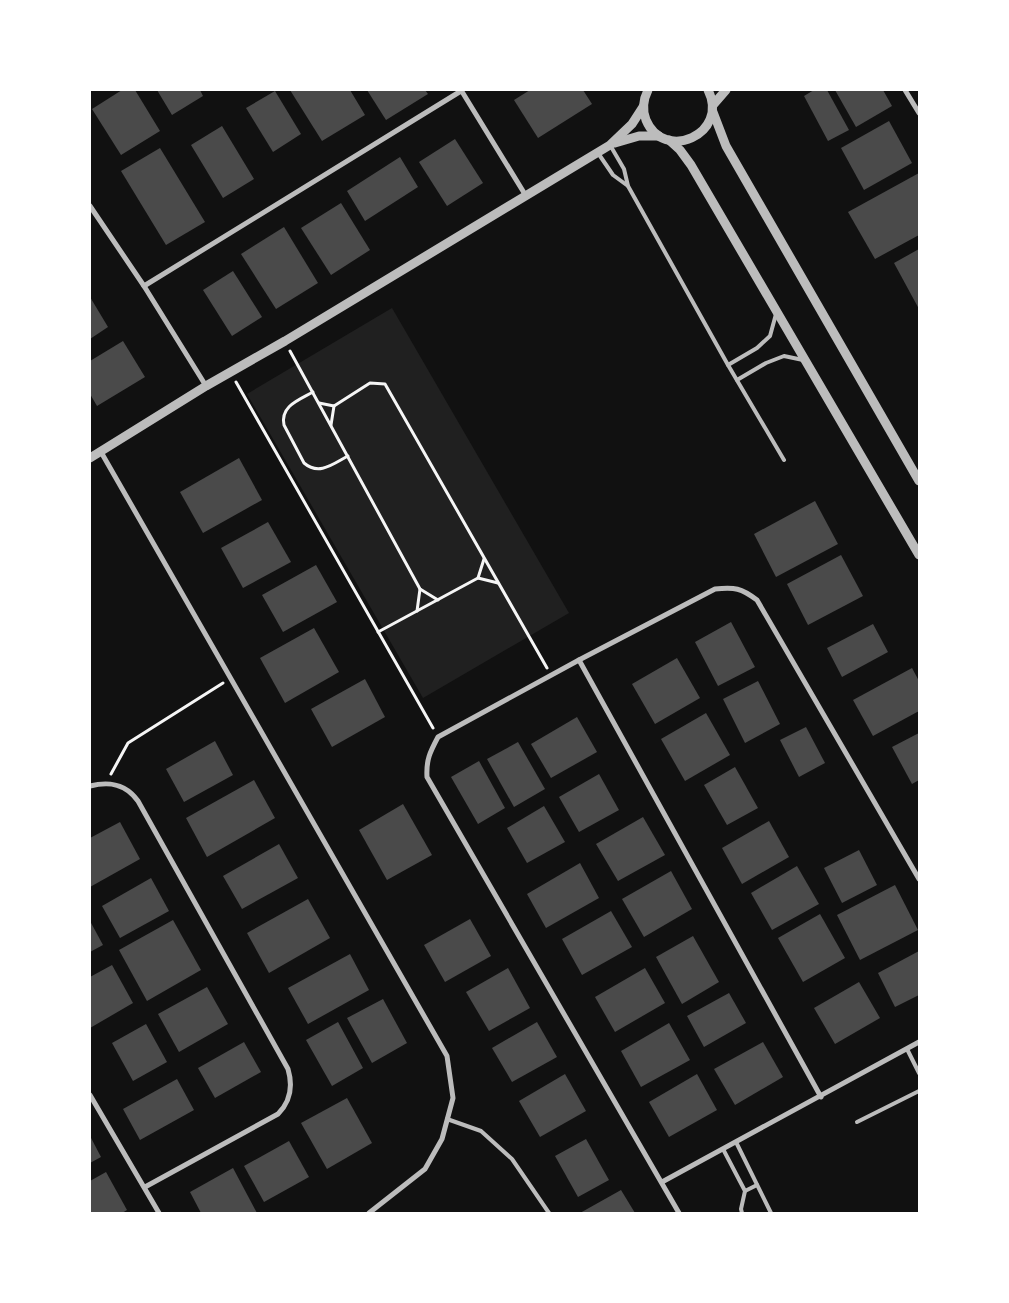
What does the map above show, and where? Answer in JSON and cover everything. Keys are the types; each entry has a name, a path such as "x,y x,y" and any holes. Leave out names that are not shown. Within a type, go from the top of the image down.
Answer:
{"street":[{"path":"144,286 461,90 526,196"},
{"path":"642,90 648,124 659,136"},
{"path":"610,145 632,124 644,105 648,90"},
{"path":"708,90 726,146 919,481"},
{"path":"90,458 206,386 285,341 610,145 639,136 659,136 679,142 697,136 704,129 713,108 726,90"},
{"path":"905,90 919,113"},
{"path":"669,140 680,150 691,165 919,555"},
{"path":"90,206 144,286 206,386"},
{"path":"101,452 447,1056 453,1098 442,1139 425,1170 369,1213"},
{"path":"679,1213 427,777 426,765 430,751 438,737 715,589 731,588 744,590 757,600 919,879"},
{"path":"579,660 821,1097"},
{"path":"90,786 106,784 123,787 132,793 138,801 291,1077 288,1102 278,1114 145,1187"},
{"path":"662,1182 919,1042"},
{"path":"90,1095 159,1213"}],"lane":[{"path":"610,145 624,168 628,186 728,365 784,460"},
{"path":"598,152 613,175 628,186"},
{"path":"728,365 757,348 770,336 776,312"},
{"path":"737,380 766,363 784,356 805,360"},
{"path":"907,1049 919,1072"},
{"path":"857,1122 919,1091"},
{"path":"447,1119 481,1131 512,1159 548,1213"},
{"path":"736,1142 771,1213"},
{"path":"723,1149 745,1191 741,1209 742,1213"},
{"path":"745,1191 757,1185"}],"path":[{"path":"285,341 420,589 438,600"},
{"path":"230,372 438,737"},
{"path":"319,403 334,406 370,383 385,384 551,676"},
{"path":"313,392 288,407 282,419 304,463 309,467 323,469 348,456"},
{"path":"331,425 334,406"},
{"path":"478,578 484,558"},
{"path":"378,632 478,578 498,583"},
{"path":"417,611 420,589"},
{"path":"106,784 128,742 231,678"}],"shaded area":[{"path":"392,308 569,613 423,698 247,394"}],"building":[{"path":"122,90 135,90 160,131 121,155 92,109"},
{"path":"157,90 200,90 203,96 172,115"},
{"path":"290,90 350,90 365,115 322,141"},
{"path":"367,90 425,90 428,94 386,120"},
{"path":"530,90 583,90 592,104 538,138 514,100"},
{"path":"814,90 827,90 849,130 828,141 804,96"},
{"path":"835,90 883,90 892,106 856,127"},
{"path":"275,91 301,134 273,152 246,108"},
{"path":"889,121 912,163 864,190 841,148"},
{"path":"222,126 254,179 223,198 191,145"},
{"path":"455,139 483,183 447,206 419,162"},
{"path":"160,148 205,222 166,245 121,171"},
{"path":"400,157 418,187 365,221 347,191"},
{"path":"919,173 919,235 875,259 848,212"},
{"path":"341,203 370,250 331,275 301,228"},
{"path":"284,227 318,283 276,309 241,254"},
{"path":"919,249 919,309 894,263"},
{"path":"233,271 262,317 232,336 203,290"},
{"path":"90,297 108,327 90,339"},
{"path":"123,341 145,377 97,406 90,394 90,361"},
{"path":"239,458 262,500 203,533 180,492"},
{"path":"815,501 838,544 776,577 754,534"},
{"path":"268,522 291,562 243,588 221,548"},
{"path":"841,555 863,596 808,625 787,584"},
{"path":"316,565 337,602 283,632 262,595"},
{"path":"731,622 755,667 718,686 695,642"},
{"path":"873,624 888,652 842,677 827,648"},
{"path":"314,628 339,672 285,703 260,658"},
{"path":"677,658 700,698 655,724 632,684"},
{"path":"912,668 919,681 919,711 873,736 853,700"},
{"path":"365,679 385,717 332,747 311,709"},
{"path":"758,681 780,724 745,743 723,699"},
{"path":"706,713 730,755 685,781 661,739"},
{"path":"577,717 597,752 551,778 531,744"},
{"path":"806,727 825,763 799,777 780,740"},
{"path":"919,733 919,780 912,784 892,747"},
{"path":"215,741 233,775 184,802 166,769"},
{"path":"518,742 545,789 514,807 487,759"},
{"path":"479,761 505,808 478,824 451,777"},
{"path":"735,767 758,808 727,825 704,785"},
{"path":"599,774 619,810 579,832 559,797"},
{"path":"254,780 275,818 207,857 186,818"},
{"path":"403,804 432,855 387,880 359,830"},
{"path":"544,806 565,842 527,863 507,828"},
{"path":"643,817 665,855 618,881 596,844"},
{"path":"769,821 789,857 742,884 722,848"},
{"path":"120,822 140,859 90,887 90,838"},
{"path":"279,844 298,878 242,909 223,876"},
{"path":"859,850 877,885 842,903 824,868"},
{"path":"580,863 599,898 546,928 527,894"},
{"path":"797,866 819,904 772,930 751,893"},
{"path":"671,871 692,909 644,937 622,899"},
{"path":"151,878 169,911 120,938 102,906"},
{"path":"895,885 918,930 860,960 837,915"},
{"path":"308,899 330,938 269,973 247,933"},
{"path":"611,911 632,947 582,975 562,939"},
{"path":"820,914 845,958 803,982 778,938"},
{"path":"470,919 491,956 445,982 424,945"},
{"path":"173,920 201,970 147,1001 119,950"},
{"path":"90,921 103,945 90,952"},
{"path":"693,936 719,982 682,1004 656,957"},
{"path":"919,951 919,995 895,1007 878,973"},
{"path":"350,954 369,990 308,1024 288,988"},
{"path":"112,965 133,1003 90,1028 90,977"},
{"path":"508,968 530,1008 489,1031 466,992"},
{"path":"645,968 665,1003 615,1032 595,997"},
{"path":"859,982 880,1018 835,1044 814,1008"},
{"path":"207,987 228,1024 179,1052 158,1014"},
{"path":"729,993 746,1023 704,1047 687,1016"},
{"path":"383,999 407,1043 372,1063 347,1018"},
{"path":"338,1022 363,1068 332,1086 306,1040"},
{"path":"537,1022 557,1057 512,1082 492,1048"},
{"path":"669,1023 690,1060 641,1087 621,1051"},
{"path":"146,1024 167,1062 133,1081 112,1043"},
{"path":"244,1042 261,1072 215,1098 198,1068"},
{"path":"763,1042 783,1077 735,1105 714,1069"},
{"path":"565,1074 586,1111 540,1137 519,1101"},
{"path":"697,1074 717,1110 669,1137 649,1102"},
{"path":"177,1079 194,1110 140,1140 123,1109"},
{"path":"347,1098 372,1143 327,1169 301,1123"},
{"path":"90,1136 101,1157 90,1163"},
{"path":"586,1139 609,1180 578,1197 555,1156"},
{"path":"289,1141 309,1177 264,1202 244,1166"},
{"path":"233,1168 257,1213 201,1213 190,1192"},
{"path":"106,1172 127,1210 122,1213 90,1213 90,1181"},
{"path":"621,1190 635,1213 580,1213"}]}
